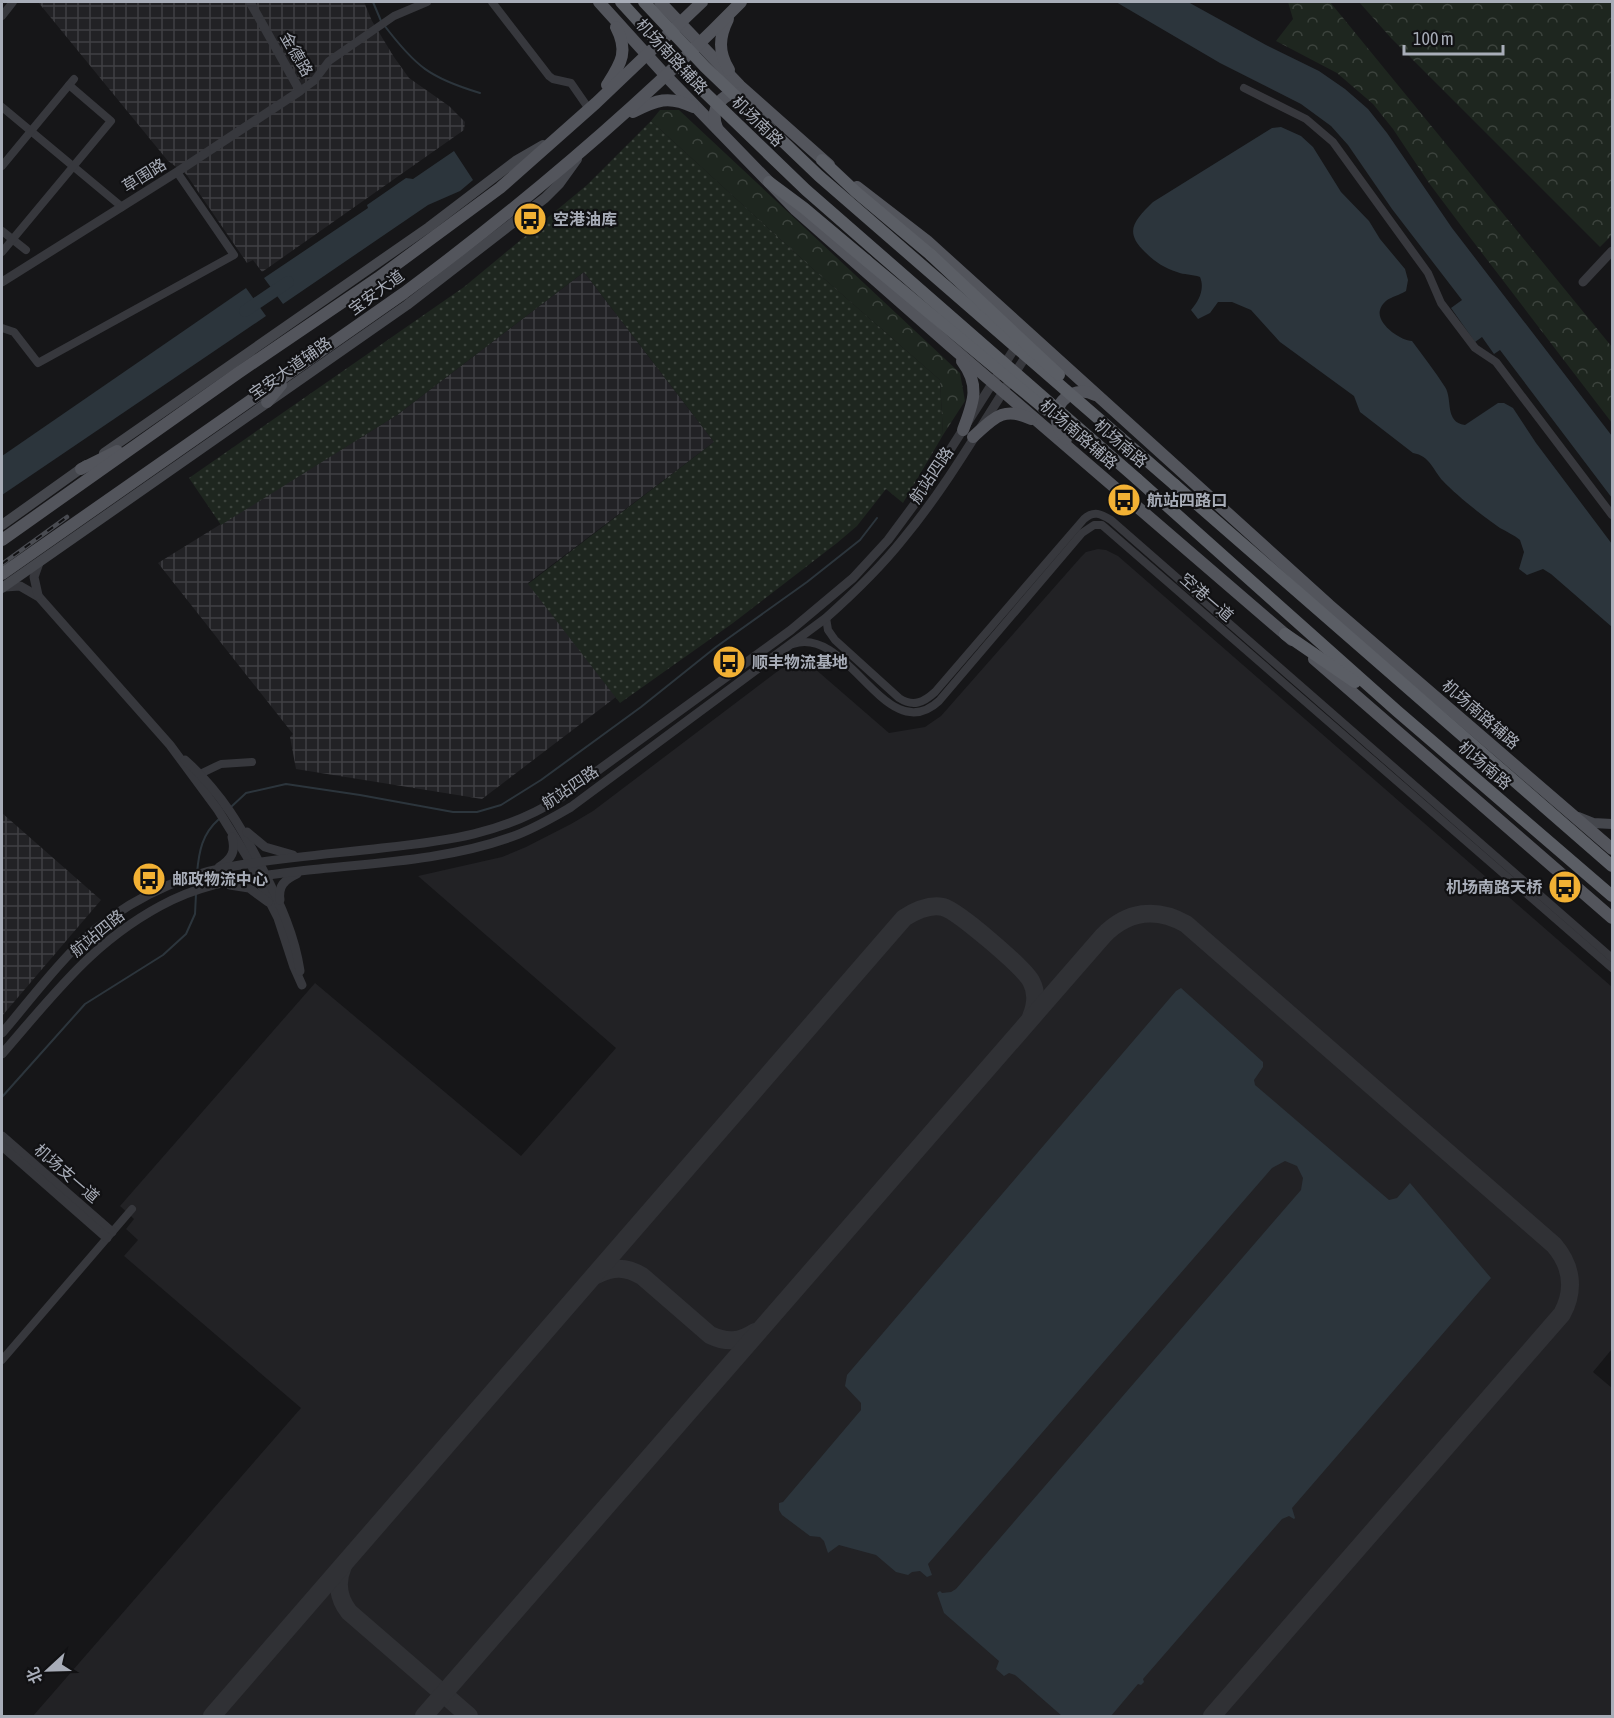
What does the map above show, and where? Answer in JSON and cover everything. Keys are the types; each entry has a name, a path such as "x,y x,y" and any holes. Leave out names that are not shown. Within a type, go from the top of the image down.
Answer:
{"highway":[{"name":"机场南路","path":"621,2 694,82 806,190 1161,500 1397,711 1612,896"},
{"name":"机场南路","path":"644,2 712,74 819,176 1610,859"},
{"path":"822,160 931,255 1012,330 1150,464"},
{"path":"769,182 804,208 1009,380 1137,479"},
{"path":"1285,634 1397,711"},
{"path":"1589,876 1612,902"}],"main road":[{"name":"机场南路辅路","path":"660,2 749,96 822,160 899,218 1329,605 1564,808 1610,859"},
{"name":"宝安大道","path":"2,540 442,232 514,177 702,2"},
{"path":"592,106 619,66 624,51 619,32 602,5"},
{"name":"机场南路辅路","path":"602,5 666,76 814,226 1612,918"},
{"path":"738,5 722,34 720,49 726,64 740,86"},
{"name":"宝安大道","path":"2,574 293,372 464,248 617,122 738,5"},
{"path":"720,132 714,115 722,99 732,93 749,96"},
{"path":"617,122 645,106 663,100 676,100 703,114"},
{"path":"2,525 429,227 517,160 556,137"},
{"name":"宝安大道辅路","path":"2,588 407,304 513,224 560,184 579,155"},
{"path":"948,344 970,372 974,385 968,433"},
{"path":"267,402 293,372"},
{"path":"1084,460 1058,427 1057,410 1065,398 1074,393 1085,392 1096,396"},
{"path":"968,433 999,415 1012,412 1029,417 1053,433"},
{"path":"81,470 153,433"},
{"path":"1564,808 1593,824 1612,824"}],"street":[{"path":"2,16 14,2"},
{"name":"金德路","path":"250,2 300,91"},
{"path":"300,91 314,81 329,61 394,16 427,2"},
{"path":"492,2 549,76 571,83 592,106"},
{"path":"2,166 71,82 111,121 2,252"},
{"path":"1244,88 1306,119 1333,142 1428,273 1441,303 1475,348 1496,362 1612,515"},
{"name":"草围路","path":"2,282 177,172 300,91"},
{"path":"2,107 122,207"},
{"path":"2,328 14,332 38,363 234,255 177,172"},
{"path":"2,231 26,250"},
{"path":"1583,282 1612,251"},
{"name":"航站四路","path":"2,1054 97,948 128,925 175,899 215,885 261,875 451,852 491,843 530,830 571,807 789,646 857,591 903,539 936,496 993,381 1026,331"},
{"name":"航站四路","path":"2,1033 71,952 88,936 130,905 173,884 214,869 422,844 476,834 514,823 560,798 791,630 837,593 871,560 894,532 1003,390 1036,341"},
{"name":"空港一道","path":"826,618 828,630 835,640 899,698 906,702 920,703 935,692 1084,519 1092,513 1100,514 1119,528 1612,958"},
{"name":"空港一道","path":"789,646 802,642 818,643 832,652 893,706 910,713 924,712 939,701 1082,533 1094,525 1102,525 1612,968"},
{"path":"39,561 34,577 35,589 39,597 239,824 265,847 276,852 303,857"},
{"path":"2,588 20,586 39,597"},
{"path":"170,746 200,774 233,839 234,851 226,862 214,869"},
{"path":"200,774 221,764 252,762"},
{"path":"239,824 255,863 276,906 296,950 302,985 294,968 276,906 284,881 312,870"},
{"path":"228,826 255,863"},
{"path":"215,885 249,888 276,906"},
{"name":"机场支一道","path":"2,1136 110,1235"},
{"name":"机场支一道","path":"2,1146 110,1235"},
{"path":"2,1359 132,1209"}],"shaded area":[{"path":"38,2 364,2 372,21 409,78 449,106 465,122 464,130 262,272 253,260 247,263 186,174 168,161"},
{"path":"1116,2 1188,2 1319,71 1368,109 1452,228 1612,436 1612,498 1500,350 1494,354 1482,337 1475,342 1451,308 1462,300 1392,209 1348,145 1331,126 1301,104 1220,63"},
{"path":"1281,127 1301,136 1313,147 1341,192 1369,221 1380,239 1405,269 1408,280 1406,291 1384,302 1380,315 1390,331 1412,341 1433,369 1445,387 1454,419 1465,425 1498,403 1504,403 1513,408 1536,443 1612,544 1612,627 1543,569 1527,575 1519,569 1524,552 1520,540 1493,523 1463,499 1443,481 1423,457 1413,453 1360,412 1354,396 1280,342 1251,310 1232,302 1218,302 1210,313 1198,319 1191,310 1200,295 1202,286 1200,277 1180,273 1164,266 1138,245 1134,238 1134,226 1141,214 1153,202 1272,128"},
{"path":"454,151 473,180 460,191 428,205 283,304 264,278 368,208 367,205 406,178 413,179"},
{"path":"584,272 714,442 528,583 616,697 482,799 296,769 290,737 293,734 158,563 397,415"},
{"path":"246,288 266,316 2,495 2,456"},
{"path":"1098,549 1118,556 1612,987 1612,1349 1593,1372 1612,1388 1612,1716 33,1716 301,1408 124,1256 138,1240 126,1229 134,1219 120,1206 315,983 521,1156 616,1048 418,876 502,857 571,824 593,811 799,655 889,733 925,727 941,716 1081,557 1086,552"},
{"path":"2,813 101,900 2,1016"},
{"path":"1181,988 1263,1062 1263,1067 1254,1080 1255,1085 1389,1200 1397,1198 1410,1183 1491,1278 1292,1508 1295,1518 1289,1516 1282,1519 1143,1679 1144,1682 1141,1685 1138,1684 1111,1716 1062,1716 1015,1675 1009,1673 1004,1676 996,1669 999,1661 944,1613 937,1593 951,1592 956,1589 1301,1190 1303,1178 1297,1166 1285,1161 1272,1168 928,1564 932,1575 927,1577 920,1571 908,1575 896,1572 876,1555 839,1545 828,1553 820,1537 810,1536 782,1515 779,1503 783,1502 861,1410 861,1403 845,1386 847,1375 1176,991"}],"green space":[{"path":"1288,2 1330,2 1612,347 1612,423 1429,183 1393,129 1373,104 1337,73 1276,41 1293,19"},
{"path":"1359,2 1612,2 1612,235 1600,247 1391,38"},
{"path":"660,110 679,110 960,373 965,401 943,435 940,380 813,269 651,121"},
{"path":"651,121 813,269 940,380 943,435 903,503 886,489 857,526 837,543 733,623 620,703 528,584 714,442 584,272 397,415 221,525 189,478 464,287 587,185"}],"waterway":[{"path":"373,2 381,21"},
{"path":"384,25 405,51 425,69 448,82 480,93"},
{"path":"245,311 288,282"},
{"path":"231,807 246,793 286,784 453,812 477,812 501,805 541,780 641,707 716,647 807,582 860,540 877,518"},
{"path":"197,873 202,843 219,819"},
{"path":"2,1097 85,1004 163,955 186,934 195,914 196,894"}],"taxiway":[{"path":"212,1716 904,918 927,907 938,906 951,911 975,928 1016,964 1031,981 1035,999 1031,1017"},
{"path":"424,1716 1103,936 1122,921 1142,914 1164,915 1186,924 1554,1245 1565,1261 1570,1278 1569,1296 1562,1314 1212,1716"},
{"path":"596,1275 608,1270 619,1269 630,1270 642,1276 716,1338 733,1340 744,1338 755,1332"},
{"path":"343,1566 339,1578 339,1590 342,1601 349,1612 469,1716"}],"railway":[{"path":"2,564 67,517"}],"place":[{"name":"空港油库","path":"530,219"},
{"name":"航站四路口","path":"1124,500"},
{"name":"顺丰物流基地","path":"729,662"},
{"name":"邮政物流中心","path":"149,879"},
{"name":"机场南路天桥","path":"1565,887"}]}
